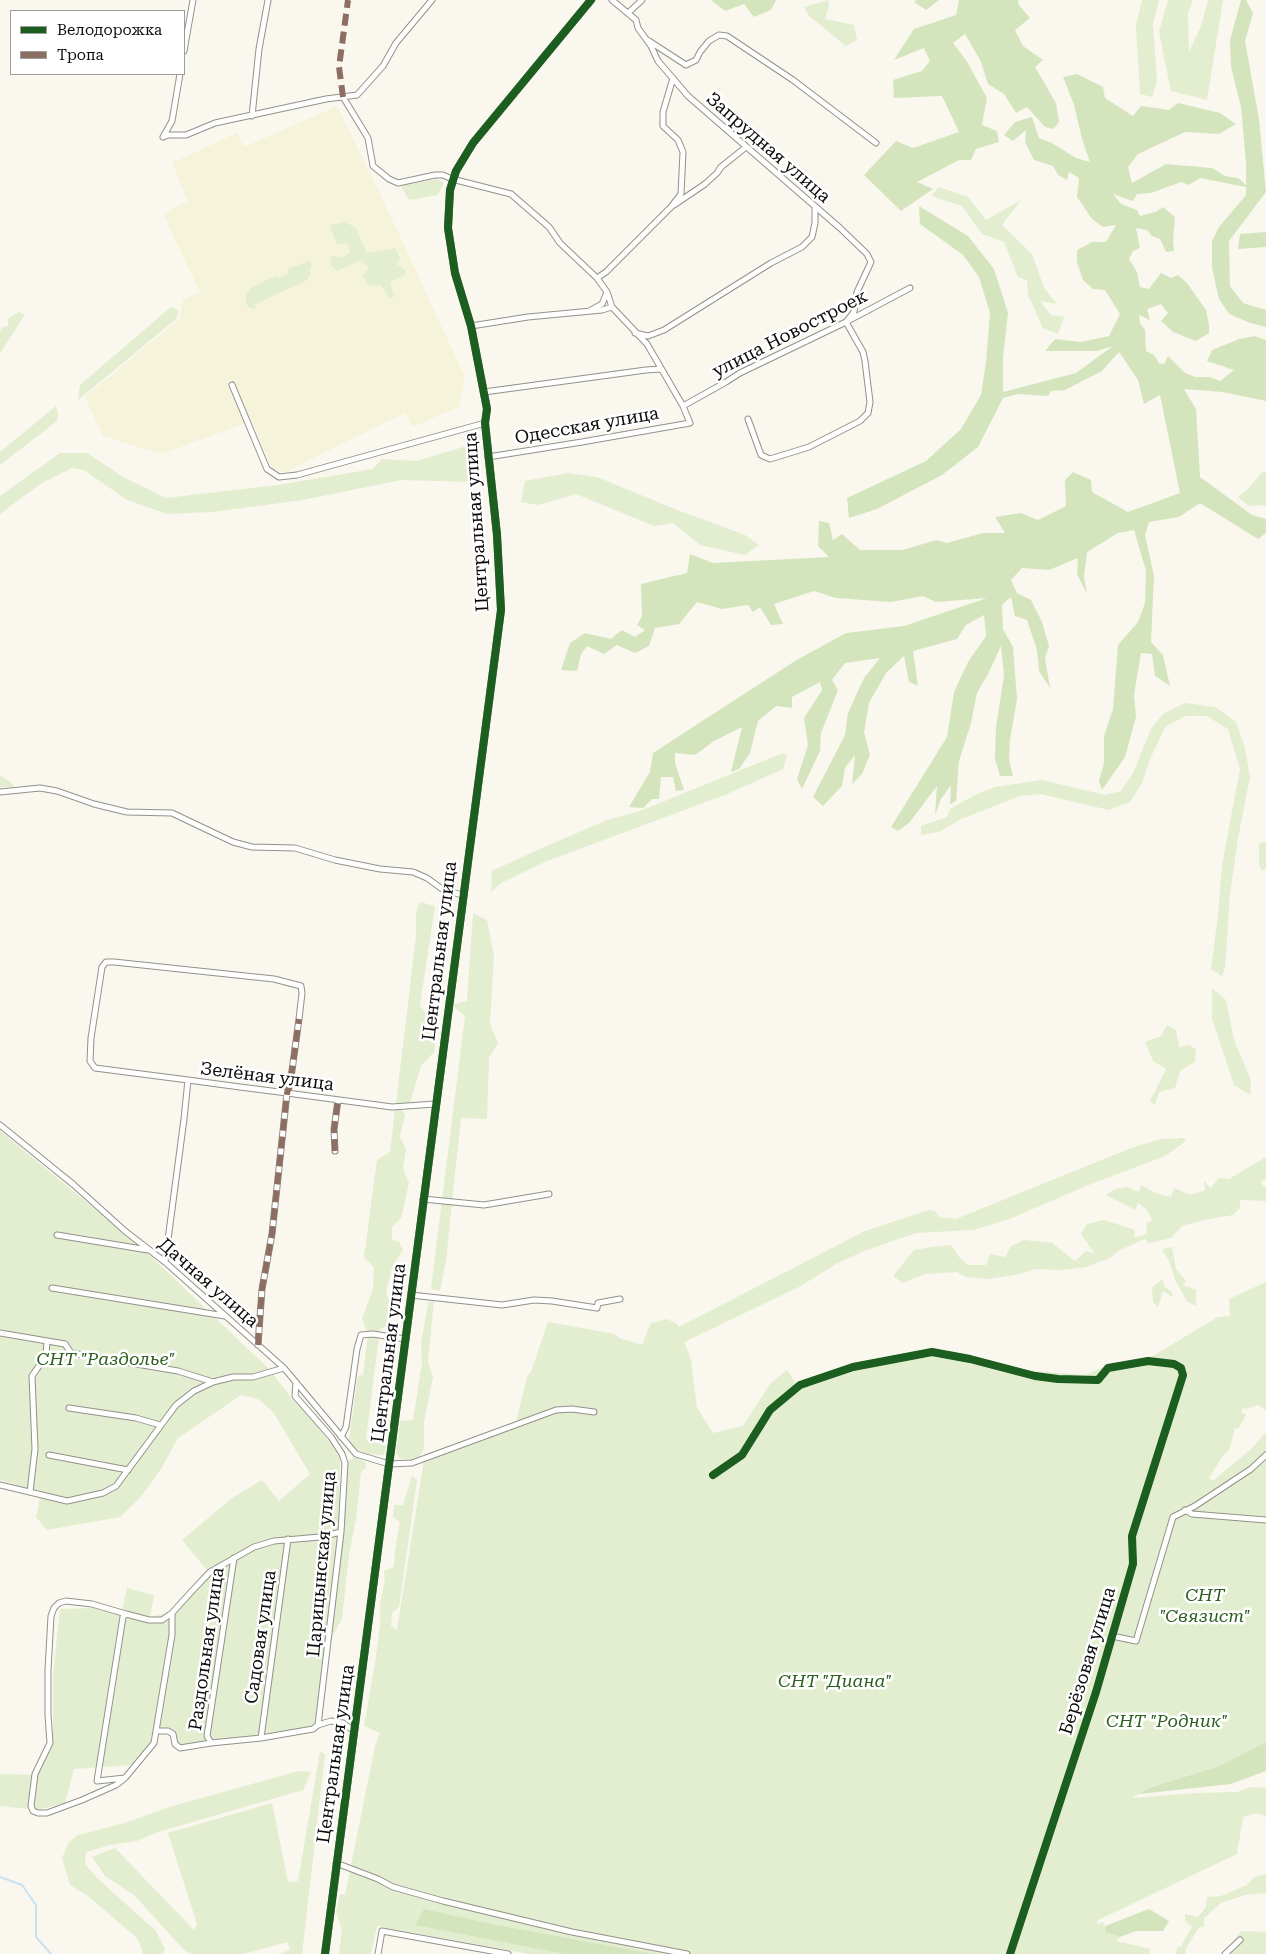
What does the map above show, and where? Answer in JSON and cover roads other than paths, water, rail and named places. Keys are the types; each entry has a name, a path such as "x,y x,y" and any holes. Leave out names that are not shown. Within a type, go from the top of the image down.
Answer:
{"street":[{"path":"185,45 193,0"},
{"path":"252,116 258,49 268,0"},
{"path":"180,75 172,121 163,137 168,135 186,135 215,123 326,99 357,96 383,66 396,43 432,0"},
{"name":"Центральная улица","path":"325,1954 500,610 496,535 485,424 487,409 471,326 455,273 448,228 448,204 452,179 473,143 591,0"},
{"name":"Запрудная улица","path":"612,0 636,20 638,28 658,60 688,96 840,228 867,254 871,262 857,292 854,312 846,322"},
{"path":"628,13 642,0"},
{"path":"647,40 686,65 696,60 709,41 719,35 727,36 793,80 876,143"},
{"path":"597,278 606,272 671,207 681,194 682,152 678,140 663,126 663,112 673,78"},
{"path":"343,97 368,138 373,166 389,179 398,183 443,175 511,194 549,227 560,243 597,278 606,292 612,307 647,344 683,406"},
{"path":"671,207 705,184 717,174 721,167 746,147"},
{"path":"635,333 648,336 664,330 771,263 802,247 812,237 815,223 815,208"},
{"name":"улица Новостроек","path":"683,406 740,372 846,322 910,288"},
{"path":"591,310 602,304 606,292"},
{"path":"471,326 528,317 602,310 612,307"},
{"path":"748,419 761,455 770,459 809,447 860,421 868,413 870,407 865,361 863,352 846,322"},
{"path":"484,392 646,370 661,370"},
{"path":"232,385 267,469 279,477 298,475 485,424"},
{"name":"Одесская улица","path":"488,457 690,423 683,406"},
{"path":"0,792 40,788 57,791 94,804 127,812 172,813 233,842 252,847 295,848 335,860 380,869 412,872 427,878 442,889 462,895"},
{"name":"Зелёная улица","path":"287,1093 290,1085 299,1019 301,986 274,979 106,962 102,967 91,1038 90,1061 95,1068 338,1100 392,1106 435,1104"},
{"path":"165,1262 188,1080"},
{"path":"258,1345 262,1289 272,1234 287,1093"},
{"path":"335,1151 334,1129 338,1100"},
{"name":"Дачная улица","path":"0,1125 74,1185 125,1231 165,1262 284,1368 356,1454 389,1464"},
{"path":"423,1199 484,1206 549,1194"},
{"path":"57,1235 149,1250"},
{"path":"52,1288 225,1316"},
{"path":"411,1295 502,1305 534,1300 552,1301 597,1308 598,1303 620,1299"},
{"path":"0,1333 65,1344 71,1353 178,1372 213,1382"},
{"path":"342,1437 346,1427 357,1350 362,1335 373,1334 405,1339"},
{"path":"30,1492 35,1449 32,1376 46,1356 47,1341"},
{"name":"Берёзовая улица","path":"713,1475 742,1455 770,1410 800,1385 853,1367 932,1352 970,1359 1035,1376 1058,1379 1098,1380 1108,1368 1148,1361 1174,1364 1182,1368 1183,1375 1132,1536 1133,1564 1096,1692 1010,1954"},
{"path":"0,1485 67,1501 103,1493 116,1486 176,1405 194,1390 213,1382 233,1377 253,1377 284,1368"},
{"name":"Царицынская улица","path":"296,1382 295,1396 331,1437 342,1454 345,1463 341,1532 318,1725"},
{"path":"69,1408 136,1418 160,1425"},
{"path":"389,1464 412,1463 556,1410 572,1409 594,1412"},
{"path":"49,1454 128,1470"},
{"path":"1112,1636 1136,1641 1173,1517 1195,1506 1251,1469 1266,1454"},
{"path":"1185,1510 1192,1514 1266,1520"},
{"path":"172,1614 172,1635 154,1744 125,1778 107,1789 47,1813 38,1814 33,1812 30,1806 35,1774 50,1742 48,1670 51,1616 54,1608 59,1603 66,1601 92,1604 149,1620 162,1620 172,1614 210,1572 254,1547 274,1540 320,1537 341,1532"},
{"name":"Садовая улица","path":"261,1738 288,1539"},
{"name":"Раздольная улица","path":"211,1742 207,1736 234,1558"},
{"path":"125,1778 97,1780 120,1623 122,1616 126,1614"},
{"path":"156,1731 168,1731 173,1734 175,1744 180,1748 211,1742 261,1738 313,1729 318,1725 331,1721 343,1723 354,1731"},
{"path":"336,1863 378,1879 392,1888 572,1932 687,1954"},
{"path":"378,1954 382,1931 508,1954"},
{"path":"1225,1954 1240,1940"}],"waterway":[{"path":"0,1877 22,1885 36,1905 36,1937 51,1954"}],"park label":[{"name":"СНТ \"Раздолье\"","path":"106,1360"},
{"name":"СНТ \"Связист\"","path":"1205,1606"},
{"name":"СНТ \"Диана\"","path":"835,1682"},
{"name":"СНТ \"Родник\"","path":"1167,1722"}]}
